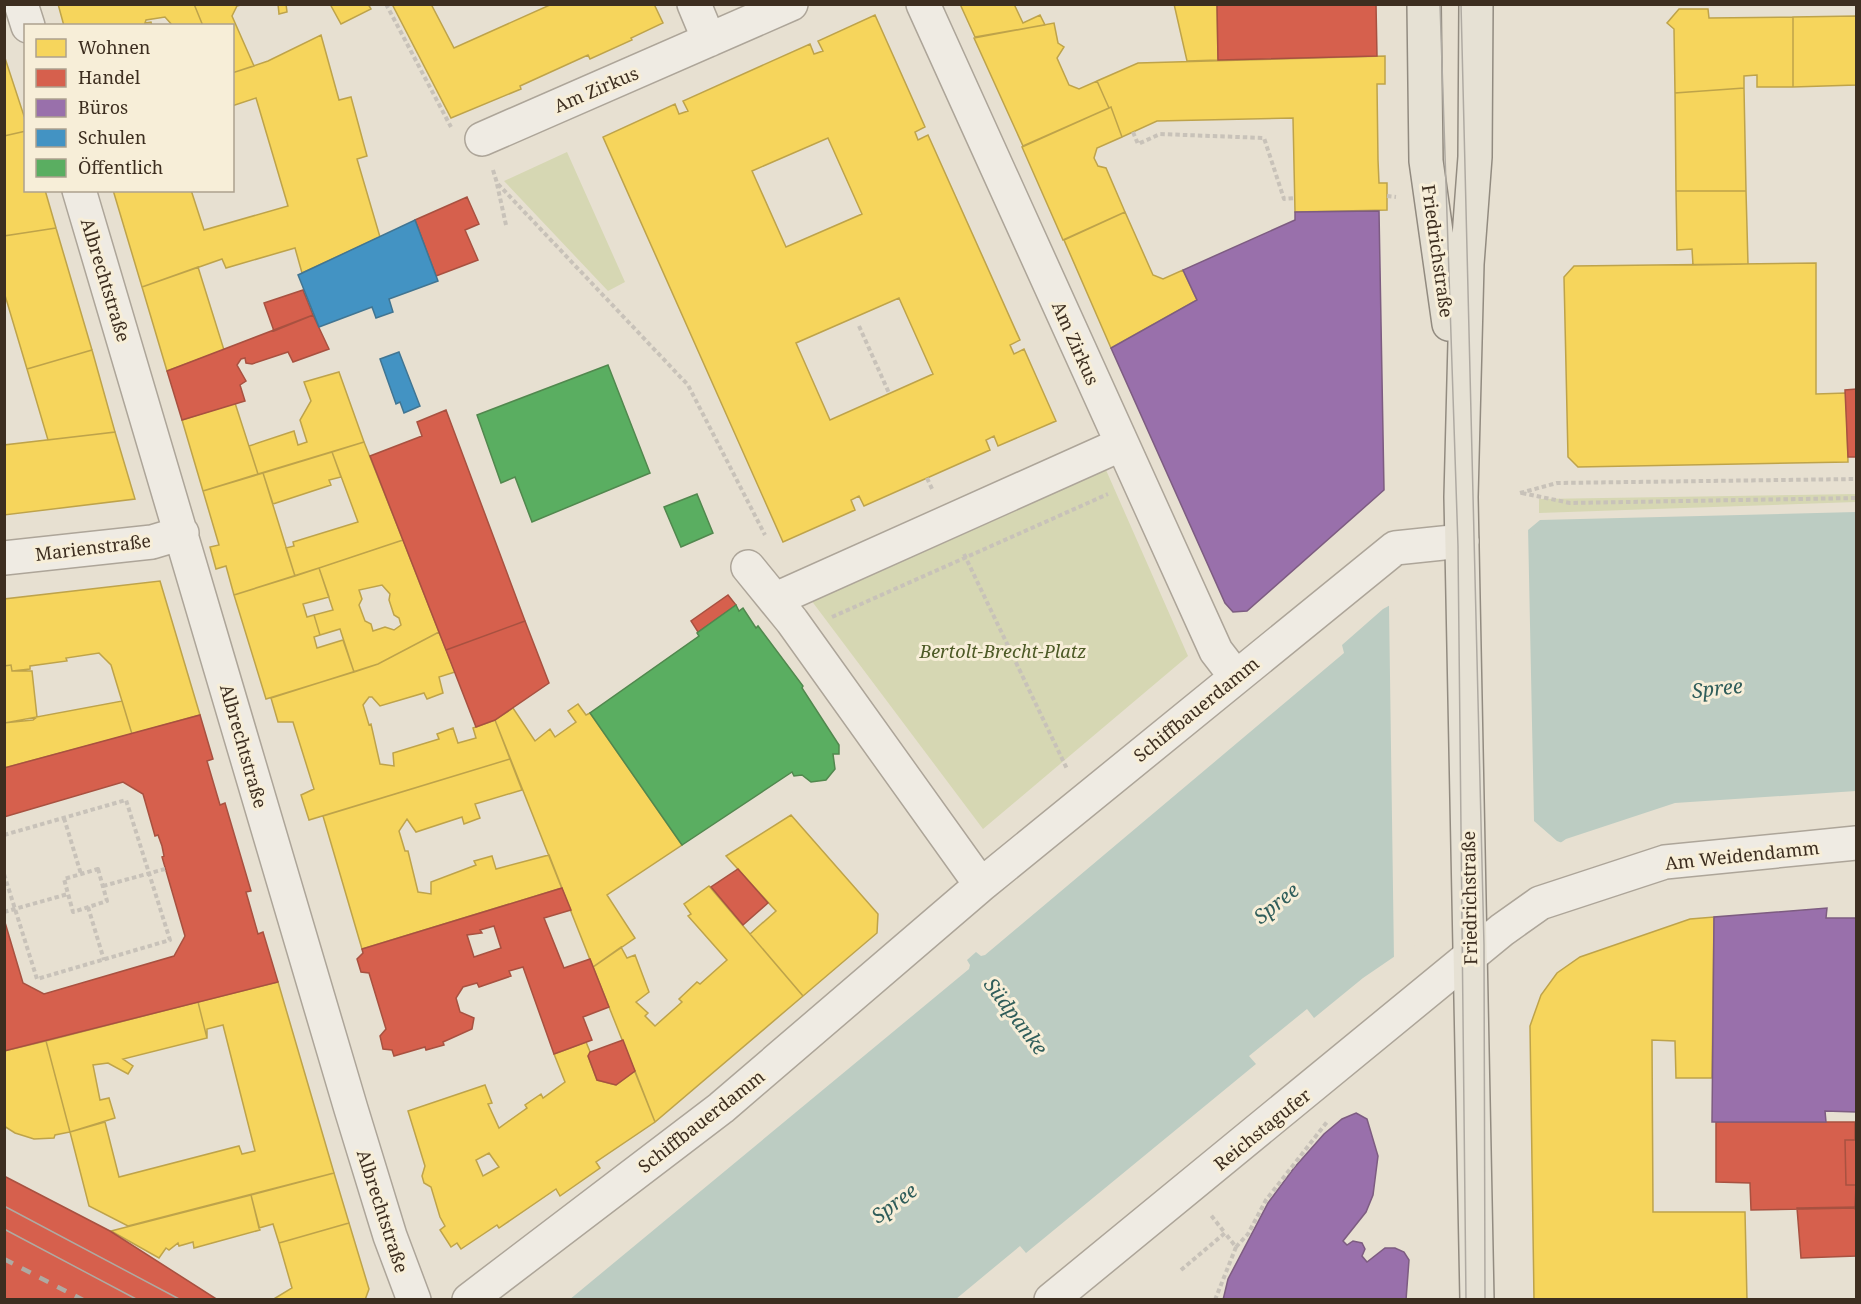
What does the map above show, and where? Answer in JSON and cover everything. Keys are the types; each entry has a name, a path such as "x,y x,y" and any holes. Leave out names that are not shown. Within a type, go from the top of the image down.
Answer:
{"main road":[{"name":"Friedrichstraße","path":"1424,4 1426,161 1448,316 1461,497"},
{"name":"Friedrichstraße","path":"1476,4 1475,157 1467,264 1461,497 1478,1299"}],"street":[{"path":"21,4 27,24"},
{"path":"694,4 709,40"},
{"name":"Am Zirkus","path":"476,143 791,4"},
{"name":"Am Zirkus","path":"924,4 1216,651 1236,677"},
{"name":"Albrechtstraße","path":"80,192 348,1098 390,1236 414,1299"},
{"path":"776,598 1122,444"},
{"name":"Marienstraße","path":"4,558 152,542 182,533"},
{"name":"Schiffbauerdamm","path":"469,1299 721,1108 981,885 1395,548 1462,543"},
{"path":"748,567 776,598 981,885"},
{"name":"Am Weidendamm","path":"1471,941 1514,920 1540,903 1658,864 1694,858 1857,843"},
{"name":"Reichstagufer","path":"1051,1299 1471,941"}],"path":[{"path":"386,4 446,122 476,143 497,183 506,225"},
{"path":"1133,132 1138,144 1160,134 1264,138 1284,198 1295,198"},
{"path":"497,183 688,385 768,542"},
{"path":"1387,196 1397,197"},
{"path":"860,326 888,393"},
{"path":"1857,479 1557,483 1520,493 1570,503 1857,498"},
{"path":"826,620 964,556 1117,490"},
{"path":"964,556 1069,773"},
{"path":"4,835 126,800 170,940 37,979 4,874"},
{"path":"64,818 81,874"},
{"path":"98,869 103,886 107,901 73,912 64,879 98,869"},
{"path":"103,886 165,869"},
{"path":"4,912 68,894"},
{"path":"88,907 105,960"},
{"path":"1215,1299 1236,1248 1248,1234 1266,1200 1332,1116"},
{"path":"1210,1214 1236,1248"},
{"path":"1181,1270 1225,1233"}],"green space":[{"path":"567,152 625,282 608,291 504,181"},
{"name":"Bertolt-Brecht-Platz","path":"1106,470 1188,656 983,829 811,600"},
{"path":"1856,494 1856,502 1539,513 1539,499"}],"water":[{"path":"1856,512 1856,791 1675,803 1566,839 1363,978 1314,1018 1307,1009 1249,1056 1256,1064 1026,1253 1020,1246 956,1299 569,1300 969,969 970,965 967,960 976,952 981,956 985,955 1344,653 1342,645 1383,609 1528,530 1540,520"}],"pier":[{"path":"1528,526 1534,821 1557,841 1565,844 1394,960 1389,605 1384,605"}],"building: Wohnen":[{"path":"58,4 194,4 202,24 171,24 165,17 146,20 145,23 151,22 152,24 63,24"},
{"path":"194,4 245,4 237,6 232,16 254,66 234,72 234,24 202,24"},
{"path":"278,4 286,4 287,12 279,14"},
{"path":"330,4 368,4 371,9 341,24"},
{"path":"392,4 431,4 454,48 552,4 654,4 663,23 590,59 588,55 520,86 521,89 451,118"},
{"path":"960,4 1014,4 1023,23 1040,15 1045,25 975,37"},
{"path":"1174,4 1217,4 1218,60 1187,61"},
{"path":"1679,9 1708,9 1709,18 1793,17 1793,87 1757,87 1757,75 1744,76 1744,88 1675,93 1674,29 1667,23"},
{"path":"875,15 925,127 915,132 918,140 928,135 1020,340 1010,345 1014,354 1024,349 1056,421 998,446 994,436 986,440 990,450 864,506 859,496 851,500 855,510 783,542 603,137 675,104 679,114 688,111 683,101 810,44 814,54 823,51 818,41","holes":["828,138 862,214 786,247 752,171","899,298 933,374 830,420 796,343"]},
{"path":"1856,16 1856,85 1793,87 1793,17"},
{"path":"1054,23 1058,43 1064,47 1057,58 1069,85 1079,89 1097,81 1109,108 1023,146 974,38"},
{"path":"321,35 339,100 351,97 367,156 357,159 380,237 302,273 295,248 226,268 222,259 142,287 114,192 192,192 204,230 288,206 256,98 234,105 234,72 268,61"},
{"path":"4,55 24,116 24,131 4,136"},
{"path":"1385,56 1385,84 1377,84 1379,183 1387,183 1387,210 1295,212 1293,118 1157,121 1122,137 1111,107 1109,108 1097,81 1138,63"},
{"path":"1744,88 1746,191 1676,191 1675,93"},
{"path":"1111,107 1122,137 1097,148 1094,158 1098,166 1106,168 1125,212 1063,240 1022,147"},
{"path":"24,131 24,192 46,192 56,228 4,236 4,136"},
{"path":"1676,191 1746,191 1748,264 1693,265 1692,249 1677,250"},
{"path":"1125,212 1153,275 1163,279 1183,270 1197,300 1111,348 1064,240"},
{"path":"56,228 92,350 27,369 4,292 4,236"},
{"path":"1816,263 1816,394 1846,393 1848,462 1578,467 1568,457 1564,277 1574,266"},
{"path":"198,267 224,350 167,371 142,287"},
{"path":"92,350 115,432 48,440 27,369"},
{"path":"339,372 364,442 258,474 249,446 294,431 298,445 307,442 300,420 311,401 304,382"},
{"path":"235,403 258,474 203,491 182,420"},
{"path":"115,432 135,499 4,515 4,445"},
{"path":"364,442 403,540 295,576 286,548 294,546 293,542 358,522 332,452"},
{"path":"332,452 341,477 329,480 331,485 273,504 263,473"},
{"path":"263,473 295,576 234,595 226,566 216,569 210,547 219,545 203,491"},
{"path":"403,540 439,632 378,664 354,672 340,629 320,635 314,615 333,610 319,568","holes":["382,585 390,594 389,600 394,615 399,618 401,625 394,630 385,627 373,631 371,624 365,621 359,605 362,599 359,590"]},
{"path":"319,568 329,597 303,604 307,617 314,615 320,635 314,637 317,648 343,640 354,672 266,699 234,595"},
{"path":"160,581 200,715 132,734 111,665 99,653 66,658 67,661 30,666 30,669 12,671 11,665 4,666 4,599"},
{"path":"439,632 455,672 439,677 443,693 427,699 424,693 380,706 372,697 369,697 363,705 369,725 371,724 380,764 394,766 393,753 439,739 437,734 453,728 458,743 476,738 473,728 495,720 510,759 309,820 301,795 314,789 293,722 278,722 271,698 378,664"},
{"path":"11,665 12,671 32,671 37,717 33,720 4,723 4,666"},
{"path":"122,701 132,734 4,768 4,723"},
{"path":"578,704 586,715 590,713 682,845 607,895 635,938 593,967 495,720 513,708 535,741 550,729 555,737 576,722 568,711"},
{"path":"510,759 522,790 475,804 480,818 464,824 462,817 416,832 407,819 399,831 405,851 408,851 418,892 431,894 431,882 476,865 474,861 492,856 496,869 549,855 562,888 362,949 323,816"},
{"path":"791,815 878,914 877,933 803,996 750,934 776,911 726,856"},
{"path":"709,886 803,996 655,1122 593,967 621,947 627,958 635,955 649,992 636,1002 648,1013 645,1016 655,1026 682,1002 679,999 697,982 700,984 727,960 688,916 691,914 684,904"},
{"path":"1714,917 1712,1078 1676,1078 1675,1041 1652,1040 1653,1212 1745,1212 1747,1300 1534,1300 1530,1026 1541,995 1557,973 1580,957 1690,919"},
{"path":"278,982 334,1173 128,1226 89,1206 70,1132 105,1122 119,1177 239,1146 242,1154 255,1151 223,1025 207,1029 207,1038 198,1002"},
{"path":"198,1002 207,1038 123,1059 133,1066 128,1074 108,1063 93,1065 100,1100 109,1098 115,1118 70,1132 46,1041"},
{"path":"46,1041 70,1132 55,1135 54,1138 34,1139 15,1133 4,1126 4,1051"},
{"path":"586,1042 591,1054 588,1056 597,1080 616,1085 635,1071 655,1122 596,1162 600,1168 560,1196 556,1189 499,1228 497,1225 461,1249 457,1243 451,1247 440,1230 445,1226 431,1187 424,1183 422,1176 425,1166 408,1111 485,1085 492,1103 488,1104 499,1128 527,1108 525,1105 541,1094 543,1098 565,1082 554,1054","holes":["489,1153 499,1167 483,1176 476,1160"]},
{"path":"334,1173 349,1223 279,1243 273,1224 259,1228 251,1195"},
{"path":"251,1195 260,1230 194,1248 193,1242 179,1246 178,1243 169,1250 166,1248 159,1258 111,1231"},
{"path":"349,1223 369,1289 365,1300 272,1300 292,1288 279,1243"}],"building: Handel":[{"path":"1217,4 1376,4 1377,56 1218,60"},
{"path":"467,197 479,224 465,230 478,260 436,276 415,220"},
{"path":"303,290 313,315 274,331 264,303"},
{"path":"313,315 329,349 293,362 288,352 252,364 246,363 245,358 241,359 237,365 246,381 240,385 245,401 182,420 167,371"},
{"path":"1856,389 1856,457 1848,457 1845,390"},
{"path":"446,410 525,621 446,650 370,456 422,436 417,422"},
{"path":"728,595 736,605 698,632 691,621"},
{"path":"525,621 549,683 495,720 476,727 446,650"},
{"path":"200,715 213,759 207,761 220,805 225,803 251,891 246,892 258,934 263,932 278,982 4,1051 4,919 23,983 44,994 174,956 185,936 162,857 164,856 162,846 158,835 155,836 143,794 123,782 4,817 4,768"},
{"path":"738,869 768,903 743,925 711,887"},
{"path":"562,888 571,910 544,918 564,968 590,959 609,1007 583,1017 592,1040 554,1054 523,967 509,971 511,976 479,987 477,983 463,987 456,998 460,1012 474,1018 472,1029 443,1042 444,1045 426,1050 425,1047 394,1056 392,1050 383,1049 380,1036 386,1029 369,973 361,972 357,959 363,953 362,949","holes":["494,926 501,948 474,957 467,935 482,933 480,930"]},
{"path":"623,1040 635,1071 616,1085 597,1080 588,1056 590,1052"},
{"path":"1716,1122 1855,1122 1855,1140 1845,1140 1846,1185 1856,1185 1855,1208 1751,1210 1750,1183 1716,1182"},
{"path":"1855,1122 1856,1185 1846,1185 1845,1140 1855,1140"},
{"path":"4,1176 110,1231 218,1300 4,1300"},
{"path":"1856,1207 1856,1256 1801,1258 1797,1208"}],"building: Büros":[{"path":"1379,211 1384,490 1247,611 1233,612 1225,603 1111,348 1197,300 1183,270 1295,220 1295,212"},
{"path":"1827,908 1826,918 1856,918 1856,1112 1825,1111 1826,1122 1712,1122 1714,917"},
{"path":"1356,1113 1367,1119 1378,1156 1373,1195 1366,1212 1343,1241 1347,1245 1353,1241 1362,1243 1365,1249 1362,1256 1367,1262 1385,1248 1395,1248 1404,1252 1409,1260 1406,1300 1223,1300 1228,1279 1268,1203 1294,1168 1324,1134 1342,1119"}],"building: Schulen":[{"path":"415,220 438,281 389,299 393,312 376,318 372,307 319,327 298,275"},
{"path":"399,352 420,406 404,413 400,402 396,404 380,359"}],"building: Öffentlich":[{"path":"608,365 650,473 532,522 515,477 501,483 477,415"},
{"path":"697,494 713,533 681,547 664,507"},
{"path":"736,605 739,611 743,608 756,628 758,626 803,686 802,688 839,745 839,754 833,754 835,769 826,780 811,782 802,775 794,776 792,772 682,845 590,713 699,636 697,633"}],"tram line":[{"path":"1440,4 1458,546 1466,1300"},
{"path":"1461,4 1484,945 1485,1300"},
{"path":"4,1206 181,1300"},
{"path":"4,1229 138,1300"}],"railway":[{"path":"4,1259 83,1300"}],"water label":[{"name":"Spree","path":"1717,688"},
{"name":"Spree","path":"1276,903"},
{"name":"Südpanke","path":"1016,1016"},
{"name":"Spree","path":"894,1203"}]}
